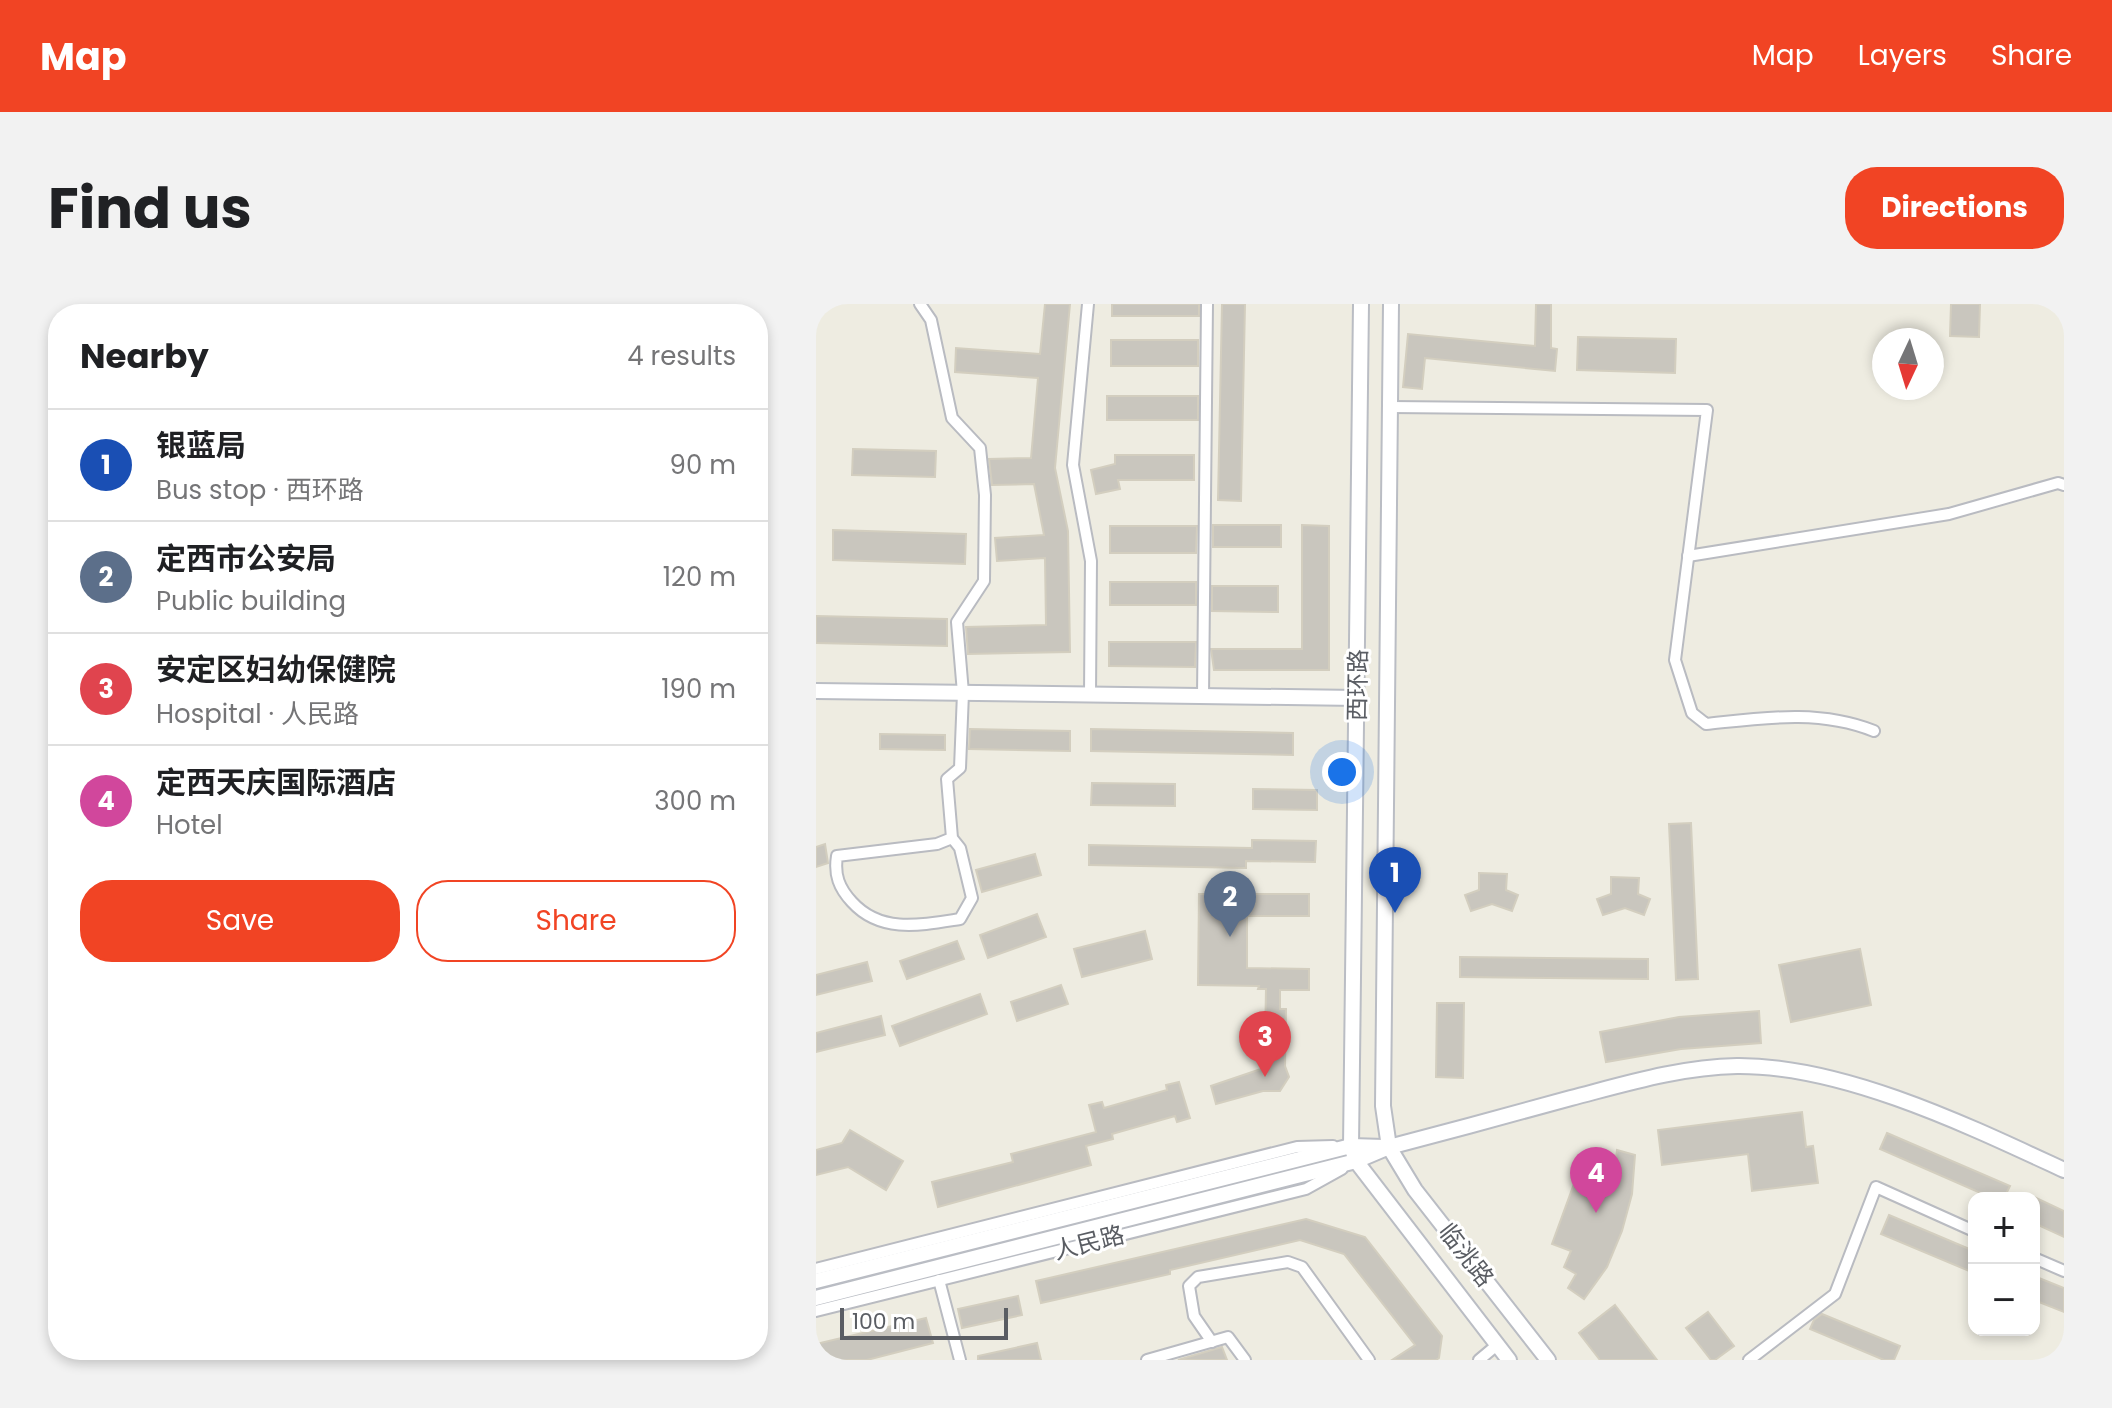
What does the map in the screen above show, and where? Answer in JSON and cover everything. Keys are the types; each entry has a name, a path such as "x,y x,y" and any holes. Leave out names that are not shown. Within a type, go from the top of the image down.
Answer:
{"main road":[{"name":"西环路","path":"1356,1161 1351,1146 1361,304"},
{"name":"西环路","path":"1389,1147 1383,1106 1391,304"},
{"path":"816,691 1358,698"},
{"path":"1389,1147 1655,1075 1736,1066 1780,1069 1893,1097 1976,1129 2064,1170"},
{"name":"人民路","path":"816,1281 1351,1146 1389,1147"},
{"name":"人民路","path":"816,1298 1356,1161 1389,1147"},
{"name":"临洮路","path":"1389,1147 1415,1190 1548,1360"},
{"name":"临洮路","path":"1356,1161 1509,1360"}],"street":[{"path":"920,304 931,320 952,418 980,448 985,495 984,581 957,622 963,693 960,768 947,779 952,838 960,848 972,898 960,919 916,926 886,924 859,911 840,889 835,868 837,856 937,844 952,838"},
{"path":"1088,304 1073,465 1091,561 1090,694"},
{"path":"1203,696 1207,304"},
{"path":"1390,407 1707,410 1675,660 1692,713 1706,724 1784,715 1848,721 1874,731"},
{"path":"1688,556 1949,514 2058,483 2064,485"},
{"name":"人民路","path":"816,1269 1297,1147 1351,1146"},
{"name":"人民路","path":"816,1311 1306,1189 1356,1161"},
{"path":"1749,1360 1835,1294 1876,1187 1968,1228"},
{"path":"2040,1261 2064,1271"},
{"path":"1212,1342 1194,1316 1189,1286 1198,1277 1288,1262 1302,1267 1369,1360"},
{"path":"939,1280 960,1360"},
{"path":"1147,1360 1228,1337 1245,1360"},
{"path":"1479,1360 1497,1345"}],"building":[{"path":"1045,304 1070,304 1055,468 1068,531 1070,652 968,654 966,627 1046,625 1045,558 997,561 995,538 1044,535 1034,484 992,485 989,459 1031,458 1038,378 955,372 956,348 1040,354"},
{"path":"1112,304 1199,304 1199,316 1112,316"},
{"path":"1222,304 1245,304 1241,501 1218,500"},
{"path":"1536,304 1551,304 1551,348 1557,349 1555,371 1425,358 1422,389 1403,387 1408,334 1535,346"},
{"path":"1951,304 1980,304 1979,337 1950,336"},
{"path":"1578,337 1676,339 1675,373 1577,370"},
{"path":"1111,340 1198,340 1198,366 1111,366"},
{"path":"1107,396 1198,396 1198,420 1107,420"},
{"path":"853,449 936,451 935,477 852,475"},
{"path":"1115,455 1194,455 1194,480 1118,480 1120,489 1096,494 1091,470 1115,464"},
{"path":"1213,525 1281,525 1281,547 1213,547"},
{"path":"1302,525 1329,526 1329,670 1214,670 1211,649 1302,649"},
{"path":"1110,526 1197,526 1196,553 1110,553"},
{"path":"833,530 966,534 965,564 833,560"},
{"path":"1110,582 1196,582 1196,605 1110,605"},
{"path":"1212,586 1278,586 1278,612 1212,611"},
{"path":"816,616 947,619 947,646 816,643"},
{"path":"1109,642 1196,642 1195,667 1109,666"},
{"path":"970,729 1070,731 1070,751 969,749"},
{"path":"1091,729 1293,733 1293,755 1091,751"},
{"path":"880,734 945,735 945,750 880,749"},
{"path":"1092,783 1175,784 1175,806 1091,805"},
{"path":"1253,789 1317,790 1317,810 1253,809"},
{"path":"1691,823 1698,979 1676,980 1669,824"},
{"path":"1252,840 1316,841 1315,862 1246,861 1246,868 1089,865 1089,845 1252,848"},
{"path":"825,844 828,863 816,867 816,847"},
{"path":"1035,854 1041,875 982,892 976,870"},
{"path":"1479,873 1507,874 1506,890 1518,895 1512,911 1492,904 1471,911 1465,895 1479,890"},
{"path":"1611,877 1639,878 1638,894 1650,899 1644,915 1625,908 1603,915 1597,899 1611,894"},
{"path":"1199,894 1309,894 1309,916 1247,916 1247,968 1309,969 1309,990 1280,990 1280,1009 1286,1009 1285,1066 1289,1077 1280,1091 1263,1091 1216,1104 1211,1086 1261,1069 1266,989 1258,989 1259,986 1198,985"},
{"path":"1037,914 1046,937 988,958 980,935"},
{"path":"1145,931 1152,959 1082,977 1074,949"},
{"path":"957,941 964,959 907,979 900,961"},
{"path":"1860,949 1871,1005 1791,1022 1779,965"},
{"path":"1460,957 1648,959 1648,979 1460,977"},
{"path":"867,962 872,981 816,995 816,975"},
{"path":"1061,985 1068,1004 1017,1021 1011,1002"},
{"path":"980,994 987,1014 900,1046 892,1026"},
{"path":"1437,1003 1464,1003 1463,1078 1436,1077"},
{"path":"1759,1011 1761,1043 1681,1049 1606,1062 1600,1032 1679,1017"},
{"path":"881,1016 885,1035 816,1052 816,1033"},
{"path":"1179,1082 1190,1118 1177,1122 1175,1116 1112,1134 1113,1139 1086,1146 1091,1165 938,1207 932,1182 1013,1162 1011,1154 1096,1132 1089,1105 1102,1102 1104,1108 1167,1090 1166,1085"},
{"path":"1802,1112 1806,1147 1813,1146 1818,1183 1752,1191 1748,1154 1662,1165 1658,1130"},
{"path":"850,1130 903,1161 886,1190 848,1167 816,1175 816,1150 842,1143"},
{"path":"1887,1133 2010,1186 2007,1192 1978,1192 1880,1149"},
{"path":"1617,1150 1635,1155 1632,1194 1622,1231 1607,1267 1584,1299 1568,1288 1576,1274 1564,1267 1571,1251 1552,1244 1575,1181 1594,1188 1599,1164 1615,1166"},
{"path":"2040,1200 2064,1211 2064,1237 2040,1226"},
{"path":"1889,1215 1968,1248 1968,1270 1881,1234"},
{"path":"1306,1219 1365,1237 1442,1336 1439,1358 1392,1360 1415,1345 1344,1254 1300,1240 1041,1303 1036,1281"},
{"path":"2040,1278 2064,1288 2064,1312 2040,1302"},
{"path":"1018,1296 1022,1315 962,1328 958,1309"},
{"path":"1615,1305 1657,1360 1600,1360 1579,1333"},
{"path":"1708,1312 1734,1346 1715,1360 1711,1360 1686,1328"},
{"path":"1822,1314 1900,1346 1894,1360 1884,1360 1810,1329 1814,1320"},
{"path":"926,1318 933,1343 867,1360 816,1360 816,1344"},
{"path":"1037,1343 1041,1360 978,1360 978,1356"},
{"path":"1222,1347 1227,1360 1178,1360"}],"place":[{"name":"银蓝局","path":"1395,913"},
{"name":"定西市公安局","path":"1230,937"},
{"name":"安定区妇幼保健院","path":"1265,1077"},
{"name":"定西天庆国际酒店","path":"1596,1213"}]}
